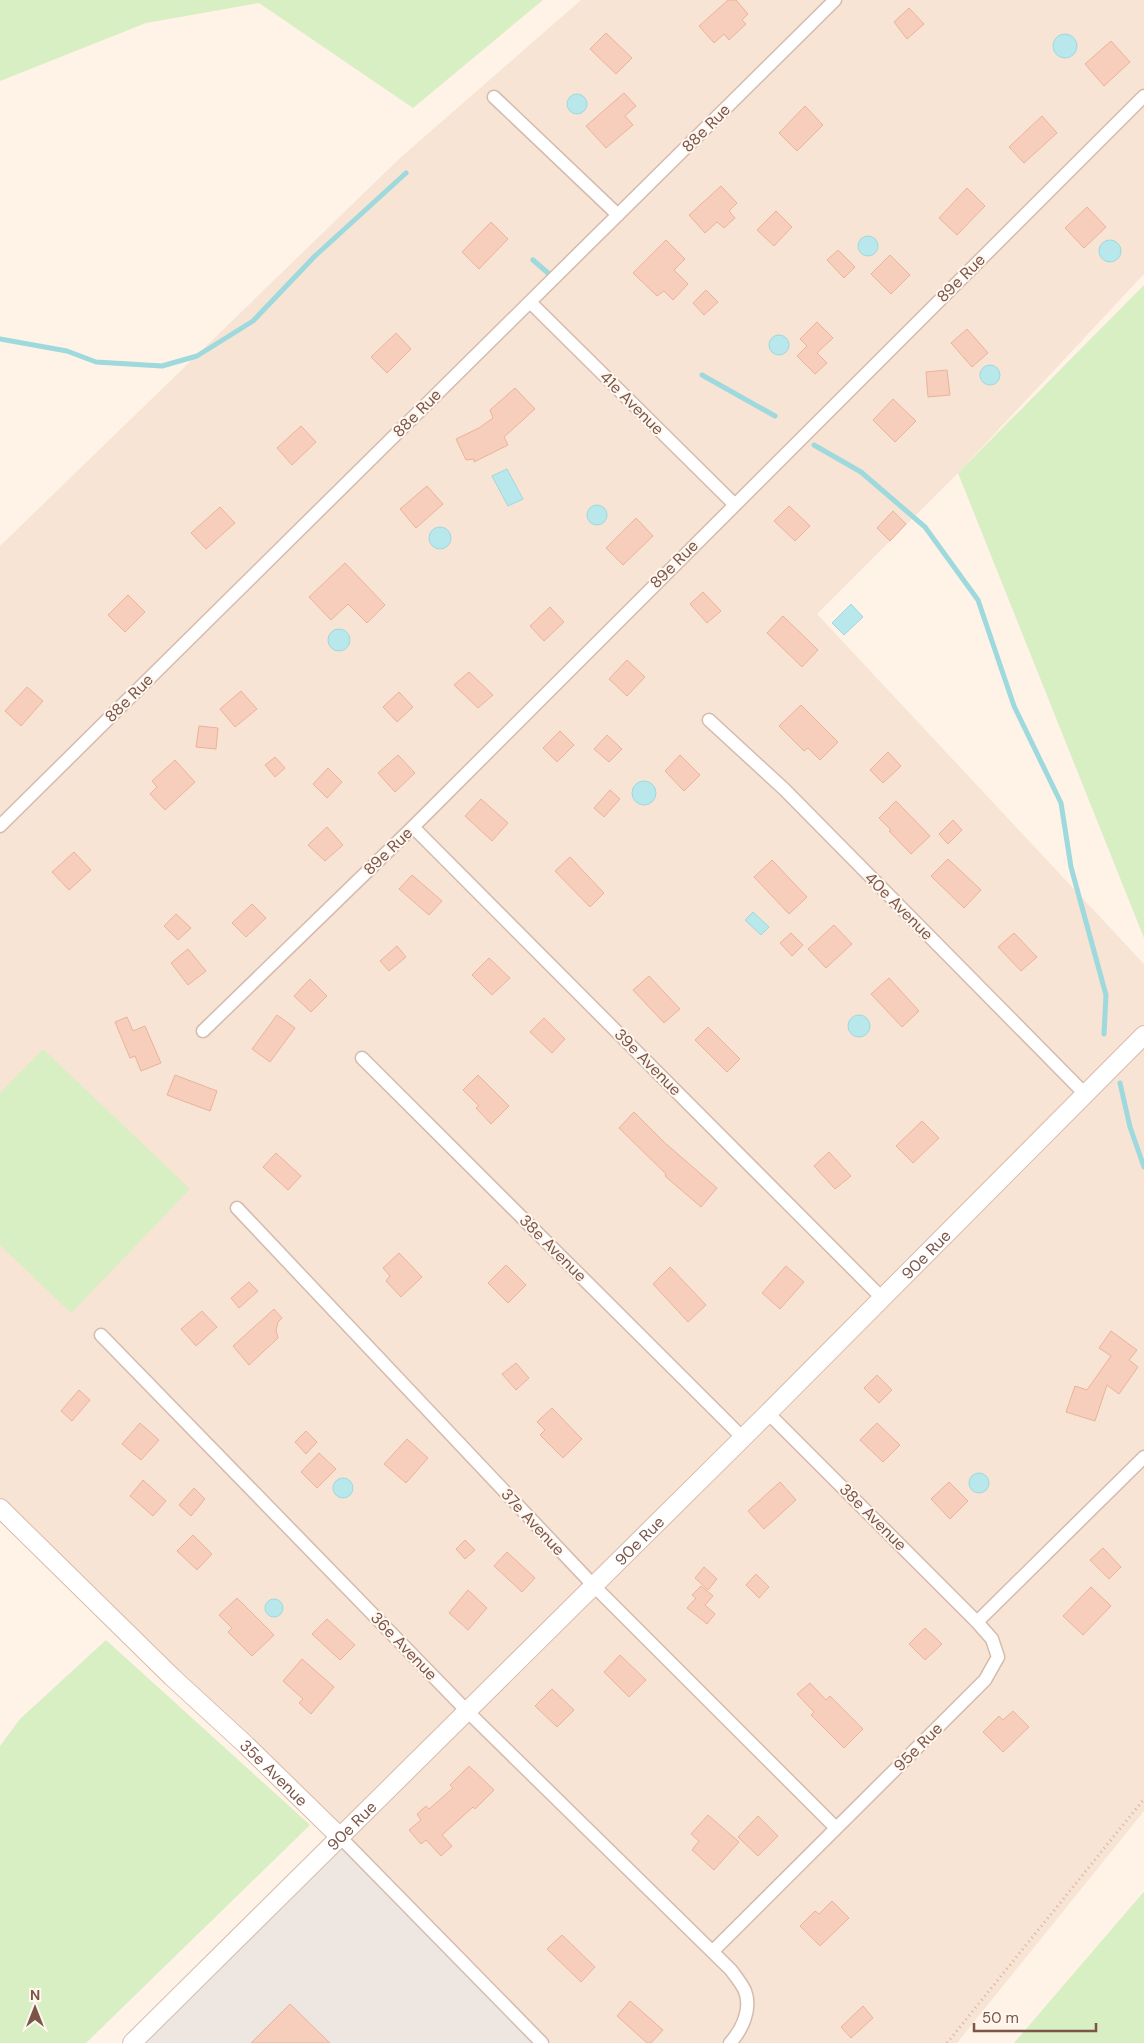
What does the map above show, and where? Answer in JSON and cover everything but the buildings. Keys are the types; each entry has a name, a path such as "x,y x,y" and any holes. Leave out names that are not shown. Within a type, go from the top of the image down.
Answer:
{"street":[{"name":"88e Rue","path":"0,826 835,0"},
{"name":"89e Rue","path":"203,1030 413,827 1144,96"},
{"path":"494,97 618,215"},
{"name":"41e Avenue","path":"530,302 734,504"},
{"name":"40e Avenue","path":"709,720 784,789 1085,1094"},
{"name":"39e Avenue","path":"413,827 882,1298"},
{"name":"90e Rue","path":"132,2043 743,1438 1144,1036"},
{"name":"38e Avenue","path":"362,1058 743,1438"},
{"name":"37e Avenue","path":"237,1208 594,1586 836,1828"},
{"name":"36e Avenue","path":"100,1335 467,1711 713,1951"},
{"name":"38e Avenue","path":"768,1413 977,1622"},
{"path":"977,1622 1144,1457"},
{"name":"35e Avenue","path":"0,1508 172,1677 246,1745 340,1837 542,2043"},
{"name":"95e Rue","path":"713,1951 985,1680 998,1657 992,1639 977,1622"},
{"path":"713,1951 732,1970 745,1991 747,2013 737,2036 730,2043"}],"path":[{"path":"947,2043 1144,1800"}],"shaded area":[{"path":"581,0 1144,0 1144,274 958,473 817,614 1144,964 1144,1811 957,2043 542,2043 0,1512 0,546 400,158"},
{"path":"340,1837 542,2043 132,2043"}],"green space":[{"path":"0,0 543,0 413,108 259,3 146,23 0,81"},
{"path":"1144,285 1144,938 958,473"},
{"path":"43,1049 190,1189 71,1313 0,1245 0,1093"},
{"path":"106,1640 310,1825 86,2043 0,2043 0,1746 20,1719"},
{"path":"1144,1892 1144,2043 1014,2043 1141,1895"}],"water":[{"path":"1065,34 1073,38 1077,46 1073,54 1065,58 1057,54 1053,46 1057,38"},
{"path":"573,94 581,94 587,100 587,108 581,114 573,114 567,108 567,100"},
{"path":"864,236 872,236 878,242 878,250 872,256 864,256 858,250 858,242"},
{"path":"1110,240 1118,243 1121,251 1118,259 1110,262 1102,259 1099,251 1102,243"},
{"path":"775,335 783,335 789,341 789,349 783,355 775,355 769,349 769,341"},
{"path":"986,365 994,365 1000,371 1000,379 994,385 986,385 980,379 980,371"},
{"path":"507,469 523,499 508,506 492,476"},
{"path":"597,505 604,508 607,515 604,522 597,525 590,522 587,515 590,508"},
{"path":"436,527 444,527 451,534 451,542 444,549 436,549 429,542 429,534"},
{"path":"851,604 863,617 844,635 832,623"},
{"path":"339,629 347,632 350,640 347,648 339,651 331,648 328,640 331,632"},
{"path":"644,781 653,784 656,793 653,802 644,805 635,802 632,793 635,784"},
{"path":"753,912 769,927 761,935 745,920"},
{"path":"859,1015 867,1018 870,1026 867,1034 859,1037 851,1034 848,1026 851,1018"},
{"path":"975,1473 983,1473 989,1479 989,1487 983,1493 975,1493 969,1487 969,1479"},
{"path":"343,1478 350,1481 353,1488 350,1495 343,1498 336,1495 333,1488 336,1481"},
{"path":"270,1599 278,1599 283,1604 281,1615 270,1617 265,1612 265,1604"}],"waterway":[{"path":"0,339 67,351 96,362 162,366 197,356 253,321 315,256 406,173"},
{"path":"533,260 548,273"},
{"path":"702,375 775,416"},
{"path":"814,445 861,472 925,527 978,600 1014,706 1061,803 1071,867 1106,995 1104,1034"},
{"path":"1120,1083 1130,1127 1144,1167"}]}
